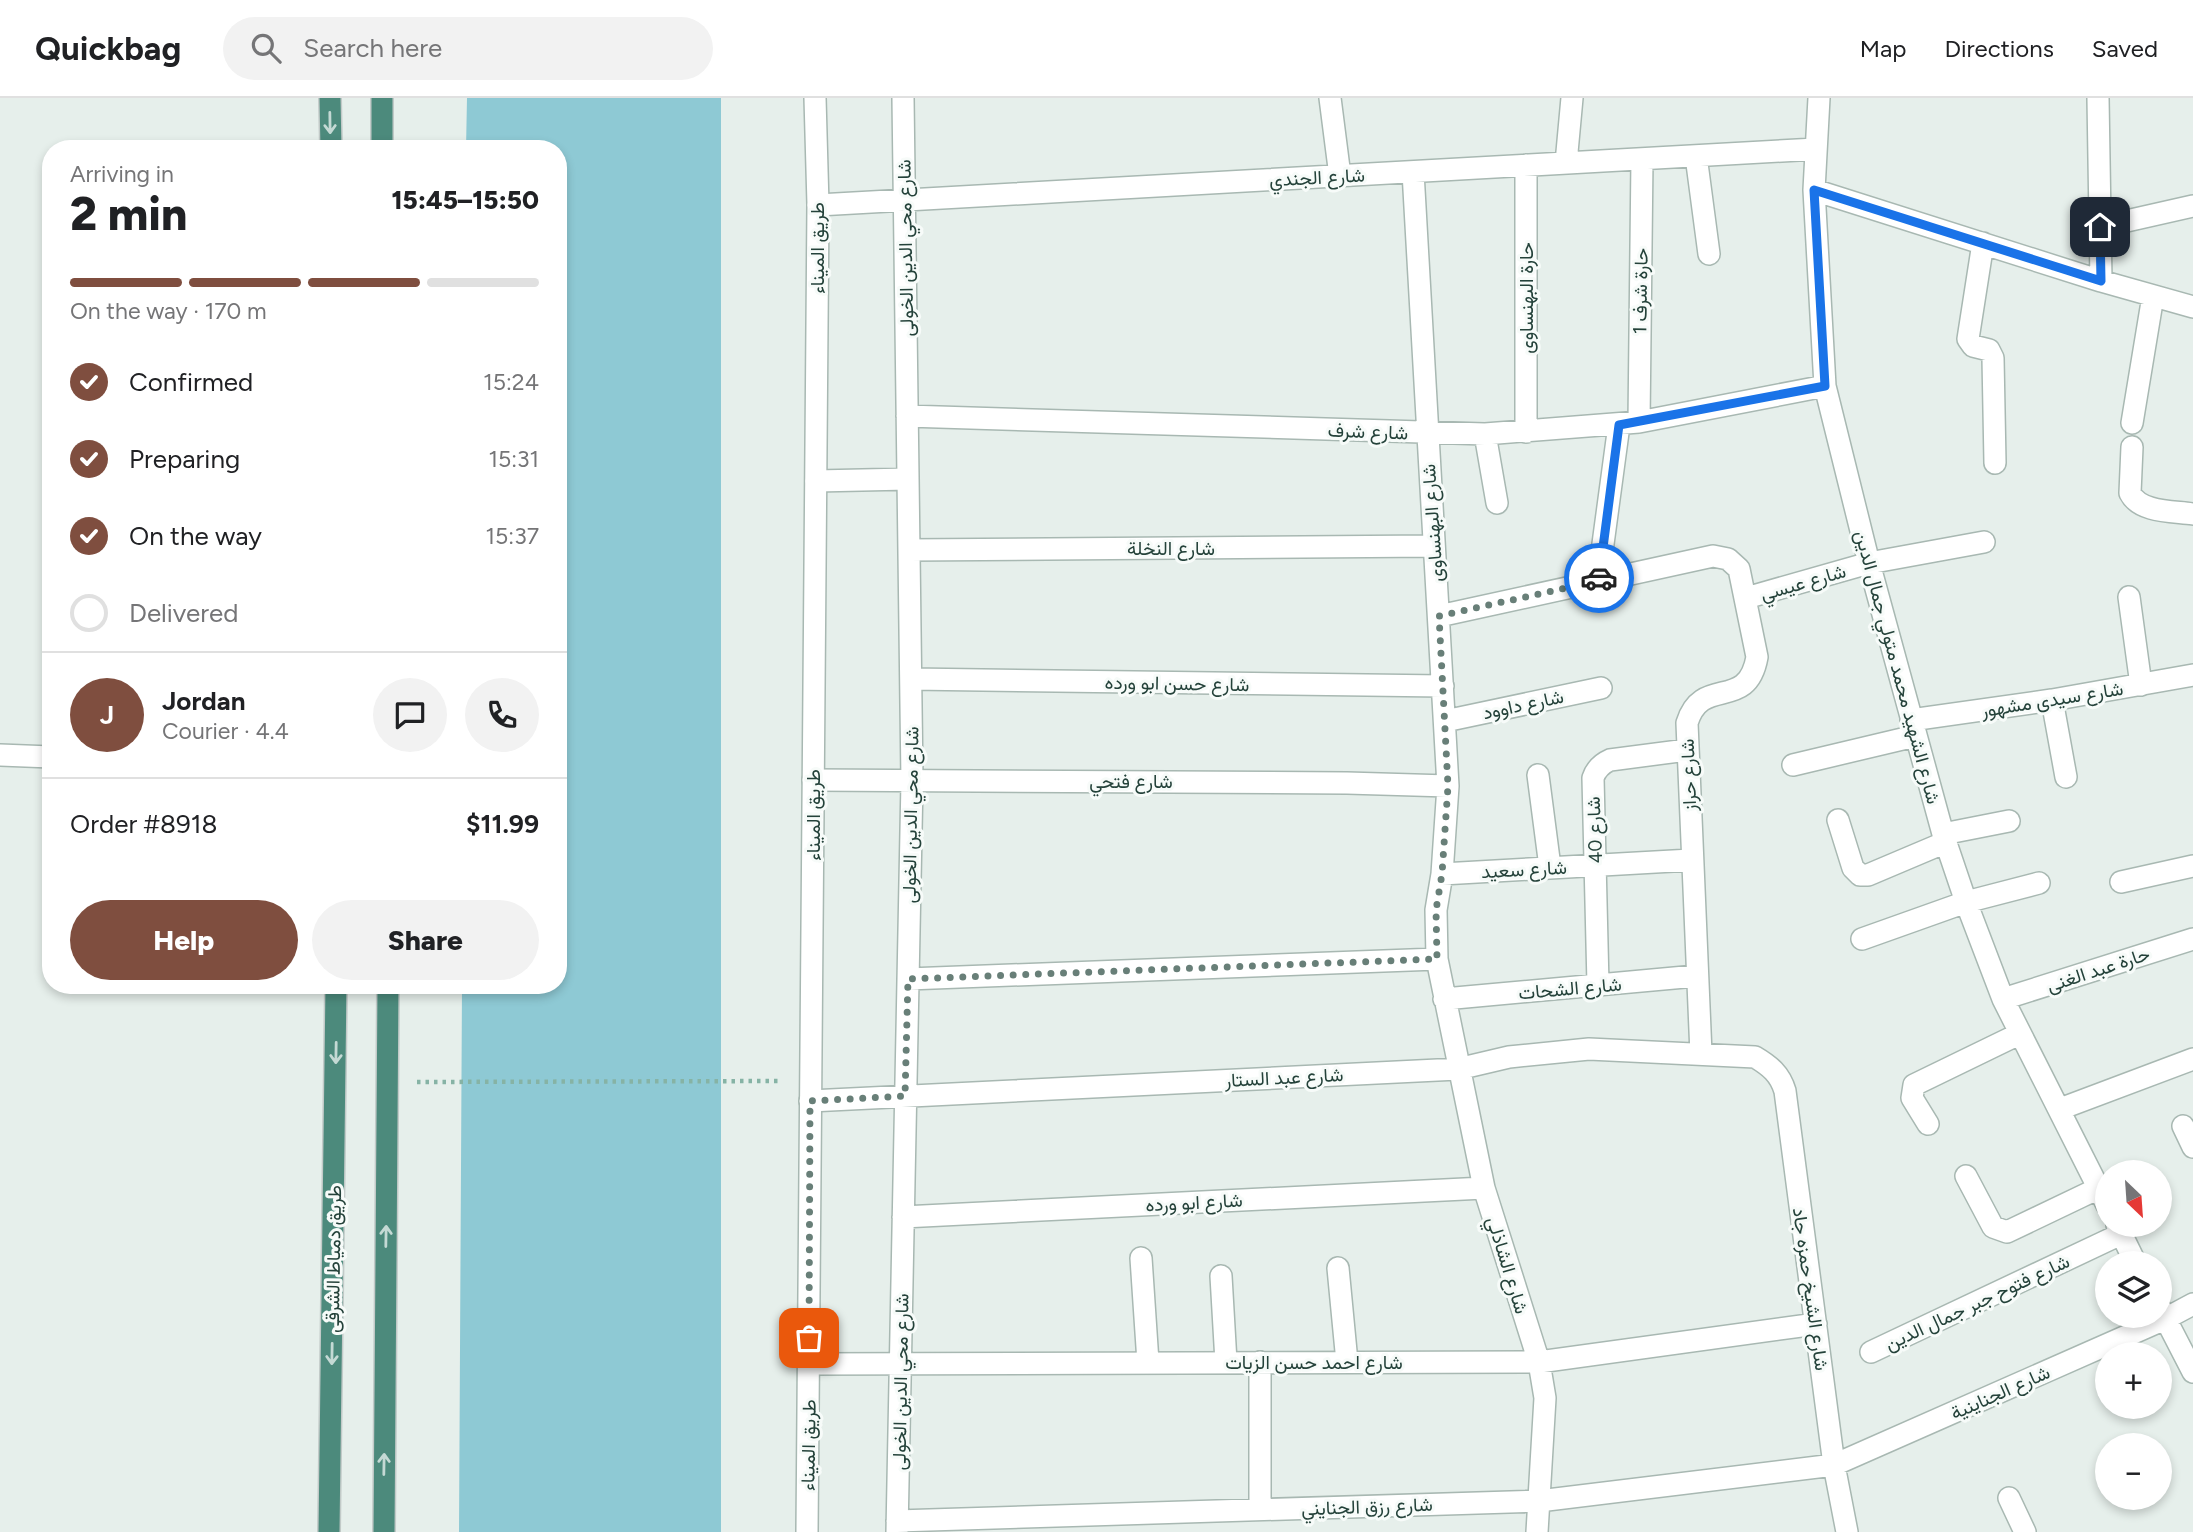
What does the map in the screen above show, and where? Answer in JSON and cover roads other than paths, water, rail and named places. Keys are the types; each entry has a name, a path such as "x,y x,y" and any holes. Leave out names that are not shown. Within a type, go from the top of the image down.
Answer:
{"highway":[{"path":"330,98 331,140"},
{"path":"382,98 382,140"},
{"name":"طريق دمياط الشرقى","path":"329,1532 337,994"},
{"path":"384,1532 388,994"}],"street":[{"name":"طريق الميناء","path":"807,1532 818,205 815,98"},
{"name":"شارع محي الدين الخولى","path":"897,1527 912,780 903,98"},
{"path":"1330,98 1340,176"},
{"path":"1566,163 1572,98"},
{"name":"شارع الشهيد محمد متولي جمال الدين","path":"1819,98 1814,190 1825,386 1869,563 1913,728 1966,902 2019,1034 2095,1180"},
{"path":"2098,98 2101,281"},
{"name":"شارع الجندي","path":"818,205 1816,149"},
{"path":"1696,156 1709,254"},
{"name":"حارة شرف 1","path":"1598,581 1629,423 1642,159"},
{"name":"حارة البهنساوى","path":"1526,165 1526,432"},
{"name":"شارع البهنساوى","path":"1413,172 1448,786 1442,874 1436,910 1437,959 1444,999"},
{"path":"1814,190 2101,281 2193,307"},
{"path":"2100,227 2193,206"},
{"path":"1983,243 1968,339 1973,346 1989,350 1993,358 1995,463"},
{"path":"2132,423 2153,296"},
{"name":"شارع شرف","path":"907,416 1485,434 1629,423 1825,386"},
{"path":"1485,434 1497,503"},
{"path":"2132,447 2130,493 2133,498 2143,506 2193,514"},
{"path":"816,481 908,479"},
{"name":"شارع عيسي","path":"1746,598 1869,563 1984,542"},
{"name":"شارع النخلة","path":"909,550 1434,546"},
{"name":"شارع حراز","path":"1598,581 1713,556 1721,556 1734,563 1742,576 1757,657 1755,668 1750,679 1741,687 1705,697 1696,704 1687,723 1701,1054"},
{"path":"1439,616 1598,581"},
{"path":"2129,597 2141,685"},
{"name":"شارع سيدى مشهور","path":"1793,765 1913,728 2193,675"},
{"name":"شارع حسن ابو ورده","path":"911,679 1443,686"},
{"name":"شارع داوود","path":"1445,721 1601,688"},
{"path":"2052,700 2066,777"},
{"name":"شارع 40","path":"1598,985 1593,778 1599,767 1610,760 1687,750"},
{"path":"0,755 42,757"},
{"path":"1538,775 1550,867"},
{"name":"شارع فتحي","path":"813,780 1307,782 1448,786"},
{"path":"1838,820 1853,868 1860,875 1868,875 1945,838 2009,821"},
{"name":"شارع سعيد","path":"1442,874 1691,860"},
{"path":"2121,882 2193,866"},
{"path":"1862,939 1966,902 2039,883"},
{"name":"حارة عبد الغنى","path":"2003,999 2193,939"},
{"path":"908,979 1437,959"},
{"name":"شارع الشحات","path":"1444,999 1696,976"},
{"name":"شارع الشاذلي","path":"1444,999 1484,1188 1539,1362 1545,1398 1537,1532"},
{"path":"1928,1124 1912,1098 1914,1085 2019,1034"},
{"name":"شارع عبد الستار","path":"811,1091 905,1096 1458,1069 1509,1057 1589,1049 1755,1058"},
{"name":"شارع الشيخ حمزه جاد","path":"1755,1058 1775,1071 1782,1080 1785,1091 1835,1465 1847,1532"},
{"path":"2060,1109 2193,1059"},
{"path":"2183,1126 2193,1146"},
{"path":"1966,1176 1993,1227 2007,1232 2095,1199"},
{"name":"شارع ابو ورده","path":"903,1217 1484,1188"},
{"name":"شارع فتوح جبر جمال الدين","path":"1871,1352 2103,1237"},
{"path":"1141,1258 1148,1362"},
{"path":"1338,1268 1347,1362"},
{"path":"1221,1276 1226,1362"},
{"name":"شارع الجناينية","path":"2172,1311 2193,1304"},
{"name":"شارع احمد حسن الزيات","path":"808,1364 1539,1362 1816,1324"},
{"name":"شارع الجناينية","path":"1835,1465 2132,1328"},
{"path":"2170,1328 2193,1371"},
{"path":"1259,1509 1260,1362"},
{"name":"شارع رزق الجنايني","path":"897,1527 1259,1509 1539,1501 1835,1465"},
{"path":"2010,1499 2025,1532"}],"water":[{"path":"467,98 721,98 721,1532 459,1532 462,994 567,994 567,140 466,140"}]}
